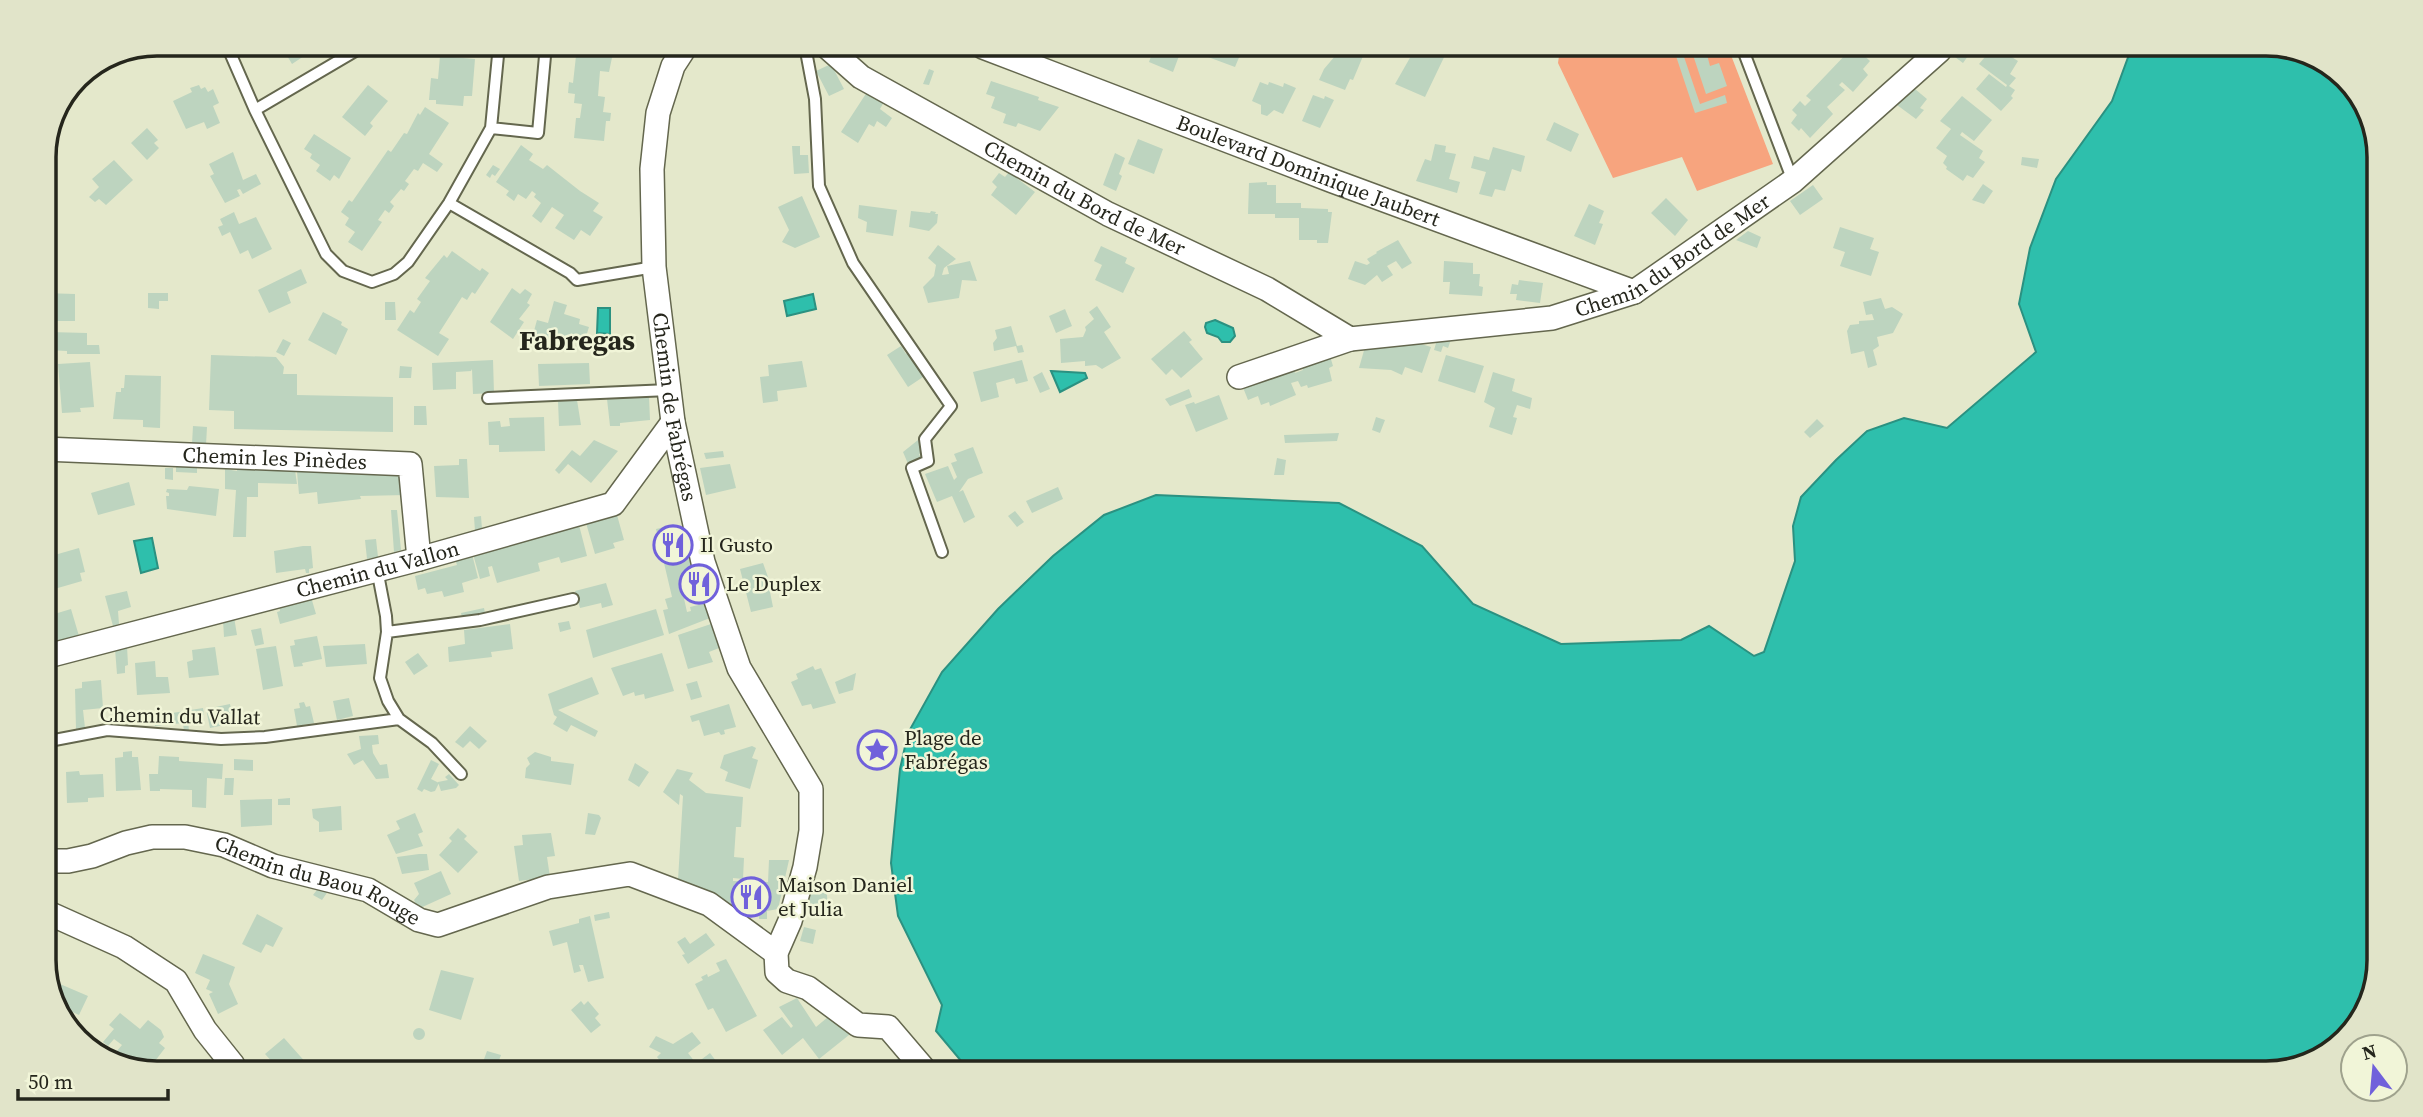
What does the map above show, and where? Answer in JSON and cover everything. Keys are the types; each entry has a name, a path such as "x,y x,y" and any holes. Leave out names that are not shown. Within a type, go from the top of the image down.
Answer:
{"street":[{"name":"Chemin de Fabrégas","path":"673,56 658,114 652,169 654,267 673,422 703,562 739,668 811,789 811,831 806,867 777,963"},
{"name":"Chemin du Bord de Mer","path":"836,56 861,77 1108,214 1266,289 1350,339"},
{"name":"Boulevard Dominique Jaubert","path":"1007,56 1634,292"},
{"name":"Chemin du Bord de Mer","path":"1239,377 1350,339 1552,318 1634,292 1793,181 1933,56"},
{"name":"Chemin du Vallon","path":"56,654 419,559 613,504 673,422"},
{"name":"Chemin les Pinèdes","path":"56,449 411,464 419,559"},
{"name":"Chemin du Baou Rouge","path":"56,861 92,856 126,843 152,837 185,837 224,845 273,866 368,890 419,920 438,925 548,887 630,874 709,904 777,963 787,981 808,988 858,1025 888,1027 917,1061"},
{"path":"56,916 124,947 176,981 205,1030 230,1061"}],"lane":[{"path":"231,56 326,254 343,271 372,282 394,274 408,262 449,203 491,128 498,56"},
{"path":"255,110 346,56"},
{"path":"491,128 538,133 544,56"},
{"path":"807,56 815,99 819,186 853,262 951,406 925,439 928,461 912,468 942,552"},
{"path":"1745,56 1793,181"},
{"path":"449,203 570,273 577,280 654,267"},
{"path":"488,398 669,390"},
{"path":"377,569 387,616 380,678 388,701 399,719 432,743 461,774"},
{"path":"387,632 480,620 573,599"},
{"name":"Chemin du Vallat","path":"56,740 107,730 221,738 265,737 399,719"}],"shaded area":[{"path":"1559,56 1731,56 1773,164 1697,191 1682,157 1613,178 1558,63"}],"water":[{"path":"2129,56 2286,58 2317,69 2333,81 2350,101 2362,124 2367,150 2367,960 2359,999 2354,1011 2338,1032 2299,1056 2267,1061 961,1061 936,1031 942,1005 898,916 891,863 900,769 908,733 942,672 998,609 1053,556 1104,515 1156,495 1339,503 1422,546 1473,604 1561,644 1681,640 1709,626 1754,656 1764,652 1795,561 1793,526 1801,497 1867,431 1904,418 1947,428 2036,352 2019,304 2030,248 2056,179 2112,101"},
{"path":"813,294 816,309 787,316 784,301"},
{"path":"598,308 610,308 610,334 597,333"},
{"path":"1215,320 1233,328 1235,336 1230,342 1222,342 1218,337 1207,333 1206,323"},
{"path":"1051,371 1085,373 1087,378 1060,392"},
{"path":"152,538 158,568 141,573 134,541"}],"building":[{"path":"287,56 304,56 292,64"},
{"path":"440,56 475,59 472,96 464,96 463,106 436,104 436,100 429,100 431,78 438,79"},
{"path":"576,56 612,56 609,72 600,71 598,96 605,97 603,112 611,113 610,121 606,121 604,141 574,138 576,118 580,118 582,104 574,103 575,94 568,93 569,82 573,83"},
{"path":"1151,56 1179,56 1173,72 1149,62"},
{"path":"1208,56 1240,56 1235,67"},
{"path":"1335,56 1363,56 1353,80 1350,79 1345,90 1319,80"},
{"path":"1411,56 1445,56 1425,97 1395,84"},
{"path":"1676,56 1684,56 1700,104 1725,95 1727,103 1695,113"},
{"path":"1693,56 1707,56 1710,66 1719,63 1727,86 1706,94"},
{"path":"1844,56 1864,56 1870,61 1863,69 1868,75 1853,92 1842,82 1839,85 1845,90 1827,107 1833,114 1810,138 1801,128 1799,131 1791,123 1797,115 1792,110 1800,101 1805,106 1811,100 1806,96"},
{"path":"1954,56 1968,56 1963,63"},
{"path":"1986,56 2010,56 2018,61 2010,74 2016,78 2009,86 2015,90 2011,96 2013,98 2001,111 1976,89 1989,74 2006,87 2007,85 1979,64"},
{"path":"831,64 844,89 829,96 816,71"},
{"path":"929,69 934,71 929,85 923,84"},
{"path":"991,81 1039,97 1038,100 1059,107 1040,131 1018,123 1016,127 1003,123 1006,114 991,108 995,97 986,94"},
{"path":"1260,82 1283,87 1284,83 1296,88 1283,114 1274,110 1267,116 1261,114 1261,105 1252,101"},
{"path":"199,85 201,89 205,87 208,92 213,89 219,103 213,106 220,123 207,129 204,122 186,129 173,101 192,92 190,88"},
{"path":"368,85 388,101 370,123 373,126 365,136 342,117"},
{"path":"869,89 885,100 880,109 892,118 886,127 877,121 874,127 869,124 858,143 841,132"},
{"path":"1915,89 1927,99 1920,108 1924,110 1916,119 1897,105"},
{"path":"1313,95 1334,100 1320,128 1302,121"},
{"path":"1962,96 1992,120 1974,141 1962,132 1960,135 1983,151 1979,158 1985,162 1973,178 1967,175 1963,181 1946,169 1943,163 1947,156 1936,148 1951,129 1940,121"},
{"path":"425,107 449,123 429,154 443,164 437,172 423,163 418,171 414,169 405,181 409,184 390,202 394,206 389,213 385,210 378,220 382,222 362,251 348,242 355,232 345,225 349,218 341,212 349,200 352,202 388,150 391,152 404,133 407,134 418,113 420,115"},
{"path":"1554,122 1579,134 1571,152 1546,140"},
{"path":"147,128 158,140 154,143 159,148 147,160 131,143"},
{"path":"314,134 351,158 339,179 334,175 330,181 316,171 320,165 310,158 312,154 304,149"},
{"path":"1138,139 1163,149 1154,174 1128,164"},
{"path":"1435,144 1446,146 1445,152 1456,154 1449,179 1460,182 1457,193 1416,181 1425,159 1431,161"},
{"path":"521,145 533,154 529,160 543,169 547,165 599,203 593,211 603,217 590,236 581,230 574,240 555,228 564,215 552,207 541,223 532,216 541,203 534,197 536,194 532,191 526,199 518,194 514,201 506,195 509,191 496,182"},
{"path":"792,146 800,146 800,155 808,155 809,173 794,174"},
{"path":"1493,147 1525,156 1521,172 1512,169 1505,191 1495,189 1492,197 1479,194 1486,172 1471,168 1474,156 1489,160"},
{"path":"233,152 243,180 256,174 261,184 243,194 240,189 237,190 240,196 225,203 210,176 214,174 209,164"},
{"path":"1115,153 1125,158 1116,191 1103,185"},
{"path":"2022,157 2039,159 2037,168 2021,165"},
{"path":"114,160 133,180 106,205 99,199 95,202 89,197 99,187 92,179"},
{"path":"493,165 500,169 490,178 486,175"},
{"path":"1009,172 1035,192 1016,215 991,195 997,187 992,182 999,173 1005,177"},
{"path":"1267,182 1267,185 1276,185 1276,203 1301,203 1301,208 1328,209 1328,212 1332,212 1328,243 1299,240 1299,218 1275,218 1275,214 1248,214 1249,183"},
{"path":"1983,184 1993,191 1984,204 1972,200"},
{"path":"1813,185 1823,199 1800,215 1790,201"},
{"path":"802,196 820,237 795,248 782,242 789,230 778,207"},
{"path":"1666,198 1688,220 1675,236 1651,213"},
{"path":"1589,204 1604,211 1599,223 1603,224 1595,245 1574,236"},
{"path":"859,205 897,210 893,236 866,232 867,222 858,218"},
{"path":"911,211 936,212 937,223 929,231 909,227"},
{"path":"234,212 239,224 256,217 272,249 252,259 248,250 240,254 230,232 222,236 218,227 223,225 220,219"},
{"path":"1840,227 1874,238 1870,249 1879,252 1871,276 1840,266 1845,252 1833,248"},
{"path":"1748,231 1761,237 1757,248 1736,240"},
{"path":"1398,240 1412,263 1402,269 1396,261 1387,266 1393,275 1382,282 1377,275 1365,285 1348,279 1355,261 1367,265 1370,263 1367,259"},
{"path":"938,245 956,259 944,268 942,275 949,274 947,266 970,261 977,281 962,280 959,298 928,303 923,287 934,276 936,265 928,258"},
{"path":"1101,246 1127,258 1125,263 1135,268 1123,293 1095,280 1102,265 1094,261"},
{"path":"452,251 480,271 482,268 489,273 475,294 472,292 467,300 462,297 439,333 449,339 438,356 397,330 410,310 414,313 421,302 417,299 430,281 425,278 444,255 447,258"},
{"path":"1444,261 1473,263 1473,274 1480,274 1482,296 1449,294 1450,282 1443,282"},
{"path":"301,269 307,283 287,292 291,303 269,313 258,290"},
{"path":"1519,280 1543,283 1540,303 1516,300 1517,294 1510,294 1512,284 1518,285"},
{"path":"512,288 520,294 525,289 532,294 527,303 530,305 519,319 524,322 513,339 490,322"},
{"path":"56,293 75,294 75,321 56,321"},
{"path":"148,293 168,293 168,301 159,301 159,309 148,308"},
{"path":"1881,298 1885,309 1892,307 1903,314 1893,333 1877,337 1879,346 1873,350 1877,365 1868,368 1864,351 1851,354 1847,331 1850,325 1859,324 1859,321 1874,320 1872,314 1866,315 1863,302"},
{"path":"554,301 567,305 564,314 580,319 579,324 589,327 584,343 575,341 573,345 559,341 558,345 532,338 537,320 548,323"},
{"path":"385,302 395,302 396,320 385,320"},
{"path":"1097,306 1111,327 1104,332 1121,358 1102,369 1096,365 1085,366 1085,361 1061,363 1060,339 1083,337 1085,327 1094,319 1089,312"},
{"path":"1065,309 1072,326 1056,333 1049,316"},
{"path":"323,312 342,322 341,325 348,329 336,355 308,340"},
{"path":"1011,326 1017,346 1022,345 1024,352 1018,353 1016,346 994,351 993,343 997,338 995,330"},
{"path":"1184,331 1203,359 1181,378 1172,369 1166,375 1151,359"},
{"path":"1454,331 1448,348 1443,346 1441,352 1434,350 1439,333"},
{"path":"56,332 87,333 87,345 99,345 100,354 67,354 67,351 56,350"},
{"path":"1402,338 1431,347 1422,373 1405,367 1402,375 1391,370 1359,368 1365,347"},
{"path":"283,339 291,343 284,356 276,352"},
{"path":"901,346 906,354 910,351 926,375 908,387 887,355"},
{"path":"211,355 276,357 284,367 283,374 297,374 297,395 393,397 393,432 234,429 234,411 209,410"},
{"path":"1446,355 1484,366 1475,393 1438,381"},
{"path":"1330,356 1333,366 1329,368 1332,381 1308,388 1307,385 1301,387 1298,381 1291,383 1296,395 1270,406 1269,402 1261,405 1258,396 1248,400 1242,385 1293,366 1295,373 1303,370 1301,364"},
{"path":"493,360 494,393 473,394 472,369 456,372 456,389 433,390 432,363"},
{"path":"1022,360 1028,381 1016,384 1014,378 996,383 999,397 981,402 973,372"},
{"path":"802,361 807,387 777,391 778,401 763,403 760,377 769,376 768,365"},
{"path":"90,362 94,407 80,408 81,412 62,413 58,364"},
{"path":"589,363 590,384 539,386 538,364"},
{"path":"400,366 412,367 411,378 399,378"},
{"path":"1042,372 1050,389 1040,393 1033,377"},
{"path":"1493,372 1515,379 1512,391 1532,398 1530,409 1517,405 1513,417 1517,418 1512,435 1489,427 1495,408 1484,402"},
{"path":"125,375 161,376 160,428 143,427 143,420 113,419 116,392 121,392 121,388 124,388"},
{"path":"1189,389 1192,397 1170,406 1165,399"},
{"path":"1219,395 1228,419 1196,432 1185,405"},
{"path":"649,396 650,420 610,426 607,399"},
{"path":"577,400 581,425 559,426 558,401"},
{"path":"414,406 426,406 427,425 414,425"},
{"path":"544,417 545,451 499,452 499,445 489,445 488,422 500,421 501,427 510,426 509,418"},
{"path":"1376,417 1385,420 1380,433 1372,430"},
{"path":"1817,419 1824,426 1810,438 1804,432"},
{"path":"193,426 207,427 206,445 192,444"},
{"path":"1339,433 1337,441 1285,443 1284,435"},
{"path":"594,440 618,451 591,483 568,464 559,474 555,470 572,450 580,456"},
{"path":"918,440 924,452 919,454 922,461 909,466 903,452"},
{"path":"973,447 983,473 968,479 959,492 963,490 975,517 964,523 952,496 937,502 925,474 948,466 954,480 957,477 951,463 957,461 954,454"},
{"path":"723,451 724,457 706,459 704,453"},
{"path":"1277,458 1286,460 1284,475 1274,475"},
{"path":"459,459 467,459 469,498 436,497 434,466 459,465"},
{"path":"730,464 736,488 706,495 700,468"},
{"path":"176,465 197,467 197,473 176,472"},
{"path":"165,468 173,468 173,480 165,479"},
{"path":"237,468 295,470 297,484 258,483 258,497 247,497 246,537 233,537 236,490 225,489 225,469 237,471"},
{"path":"404,469 406,495 360,496 361,499 318,504 317,492 299,494 297,472 338,470 338,473"},
{"path":"129,482 135,505 98,515 91,493"},
{"path":"189,486 219,489 216,516 167,509 167,489 187,490"},
{"path":"1058,487 1063,499 1032,513 1026,501"},
{"path":"391,510 397,510 401,550 394,552"},
{"path":"1015,511 1024,522 1017,527 1008,516"},
{"path":"617,515 624,540 613,543 615,548 595,554 586,523"},
{"path":"481,516 482,529 475,531 474,517"},
{"path":"579,525 587,556 561,563 559,557 538,563 540,571 497,583 492,566 488,567 490,576 480,579 473,554"},
{"path":"665,527 667,539 691,534 705,599 689,603 687,594 683,594 687,612 691,611 690,607 707,603 710,618 669,634 663,610 668,609 665,599 672,597 656,529"},
{"path":"376,539 378,557 367,559 365,540"},
{"path":"311,546 313,568 309,569 309,573 306,573 305,569 276,573 274,551"},
{"path":"79,548 85,572 80,573 82,581 56,589 56,555"},
{"path":"472,554 478,578 462,583 464,592 444,597 442,591 427,594 425,588 418,590 415,576 457,565 455,559"},
{"path":"763,563 773,591 770,592 773,607 751,612 740,569"},
{"path":"606,583 613,605 602,608 601,603 580,608 575,591"},
{"path":"127,591 131,607 118,611 119,624 113,626 105,596"},
{"path":"311,597 316,614 280,624 277,612 280,611 279,605"},
{"path":"484,608 485,613 462,618 461,613"},
{"path":"71,609 79,636 58,642 56,614"},
{"path":"656,609 664,635 593,658 586,630"},
{"path":"234,617 237,635 224,637 223,620"},
{"path":"569,621 571,629 560,632 558,623"},
{"path":"510,624 513,649 491,652 492,657 449,662 448,647 465,644 464,630"},
{"path":"711,624 719,648 709,652 713,662 688,669 678,635"},
{"path":"261,628 264,644 255,646 251,630"},
{"path":"317,636 322,659 294,667 290,646 295,645 294,640"},
{"path":"365,644 367,664 326,667 323,646"},
{"path":"127,646 128,665 125,666 125,673 117,674 115,649"},
{"path":"276,646 283,686 263,690 256,649"},
{"path":"215,647 219,675 189,678 187,662 193,660 192,650"},
{"path":"418,653 428,666 414,675 405,662"},
{"path":"662,653 674,691 645,699 644,694 635,696 634,692 623,696 611,668"},
{"path":"155,661 156,677 168,677 170,693 137,695 135,663"},
{"path":"813,666 815,670 821,668 836,703 813,709 811,704 802,706 791,682 798,679 796,674"},
{"path":"856,673 853,690 839,694 835,682"},
{"path":"592,677 599,694 558,710 598,731 595,737 571,725 567,732 553,724 557,717 548,694"},
{"path":"101,680 103,708 83,710 85,728 76,729 75,689 82,688 82,682"},
{"path":"697,681 702,697 691,700 686,684"},
{"path":"349,698 353,716 337,720 333,701"},
{"path":"304,702 306,707 310,706 314,723 297,726 294,709 300,708 299,703"},
{"path":"230,704 234,723 210,728 206,709"},
{"path":"729,704 736,727 724,730 725,734 721,735 719,732 704,736 699,720 692,722 690,716"},
{"path":"203,708 204,715 188,718 189,732 184,732 183,723 155,726 154,716"},
{"path":"470,726 487,741 479,749 470,741 463,748 455,742"},
{"path":"378,735 379,744 372,745 373,753 380,765 387,764 389,778 376,779 363,760 354,765 347,754 361,749 359,736"},
{"path":"752,746 756,748 752,758 758,760 750,789 725,781 728,772 720,768 724,755"},
{"path":"132,751 132,757 138,757 141,790 116,791 115,758 123,757 123,752"},
{"path":"535,752 551,757 551,761 574,764 571,785 525,778 526,768 530,764 527,758"},
{"path":"159,756 179,757 179,761 223,764 222,779 207,778 206,808 192,807 192,790 150,791 149,774 158,774"},
{"path":"234,759 253,760 253,771 234,770"},
{"path":"431,760 439,764 431,779 439,783 435,791 424,789 422,792 417,789"},
{"path":"635,763 649,772 639,787 628,780"},
{"path":"677,769 693,773 689,780 706,793 743,797 741,827 736,827 734,857 744,858 743,879 733,878 733,881 768,882 769,860 789,860 778,909 767,911 767,919 759,919 759,912 739,912 678,880 683,796 680,794 679,805 663,792"},
{"path":"79,771 80,775 103,774 104,797 88,798 88,802 67,803 66,772"},
{"path":"449,774 459,785 441,791 438,782 448,780 445,777"},
{"path":"225,778 234,778 233,795 224,795"},
{"path":"290,798 290,805 278,805 278,799"},
{"path":"272,799 272,825 241,827 240,800"},
{"path":"341,806 342,830 319,832 319,822 313,818 312,809"},
{"path":"415,813 423,832 418,834 423,846 396,854 387,835 400,829 396,821"},
{"path":"588,813 601,818 595,835 585,834"},
{"path":"458,828 467,836 464,839 478,852 458,873 439,855 452,841 449,838"},
{"path":"551,833 555,856 547,857 550,877 519,881 514,846 523,845 522,835"},
{"path":"427,854 429,870 402,874 397,857"},
{"path":"441,871 451,894 418,909 414,900 419,894 414,883"},
{"path":"817,883 827,895 828,918 818,914 804,895"},
{"path":"320,886 331,887 322,900 313,895"},
{"path":"609,912 610,918 595,921 594,915"},
{"path":"257,914 283,928 273,947 266,944 261,953 242,944"},
{"path":"590,916 604,978 588,982 583,965 579,965 581,971 574,973 567,942 553,946 549,931 579,923 579,919"},
{"path":"804,927 816,930 813,944 800,941"},
{"path":"706,933 715,945 688,964 677,942 685,937 690,944"},
{"path":"203,954 235,967 229,984 238,1004 218,1014 209,994 213,992 206,989 210,980 195,973"},
{"path":"726,959 757,1016 726,1032 713,1008 708,1010 695,984 703,980 701,977 707,974 708,977 720,971 716,963"},
{"path":"441,970 474,978 461,1020 429,1010"},
{"path":"59,983 88,996 79,1015 70,1011"},
{"path":"797,998 816,1027 834,1012 854,1031 819,1059 803,1038 782,1055 763,1030 782,1017 791,1028 793,1026 779,1007"},
{"path":"581,1001 584,1005 588,1001 599,1014 595,1018 601,1025 591,1033 571,1010"},
{"path":"120,1013 140,1029 148,1020 161,1030 164,1037 159,1043 165,1048 155,1061 118,1053 116,1052 122,1045 114,1039 108,1046 103,1042 114,1029 109,1025"},
{"path":"414,1029 424,1029 424,1039 414,1039"},
{"path":"692,1032 701,1043 688,1053 694,1061 660,1061 657,1057 661,1053 649,1047 656,1036 673,1044"},
{"path":"284,1038 304,1061 271,1061 265,1054"},
{"path":"487,1051 501,1055 499,1061 483,1061"},
{"path":"904,1051 910,1061 896,1061"},
{"path":"710,1053 716,1061 699,1061"}],"place":[{"name":"Il Gusto","path":"673,545"},
{"name":"Le Duplex","path":"699,584"},
{"name":"Plage de Fabrégas","path":"877,750"},
{"name":"Maison Daniel et Julia","path":"751,897"}],"district":[{"name":"Fabregas","path":"577,340"}]}
